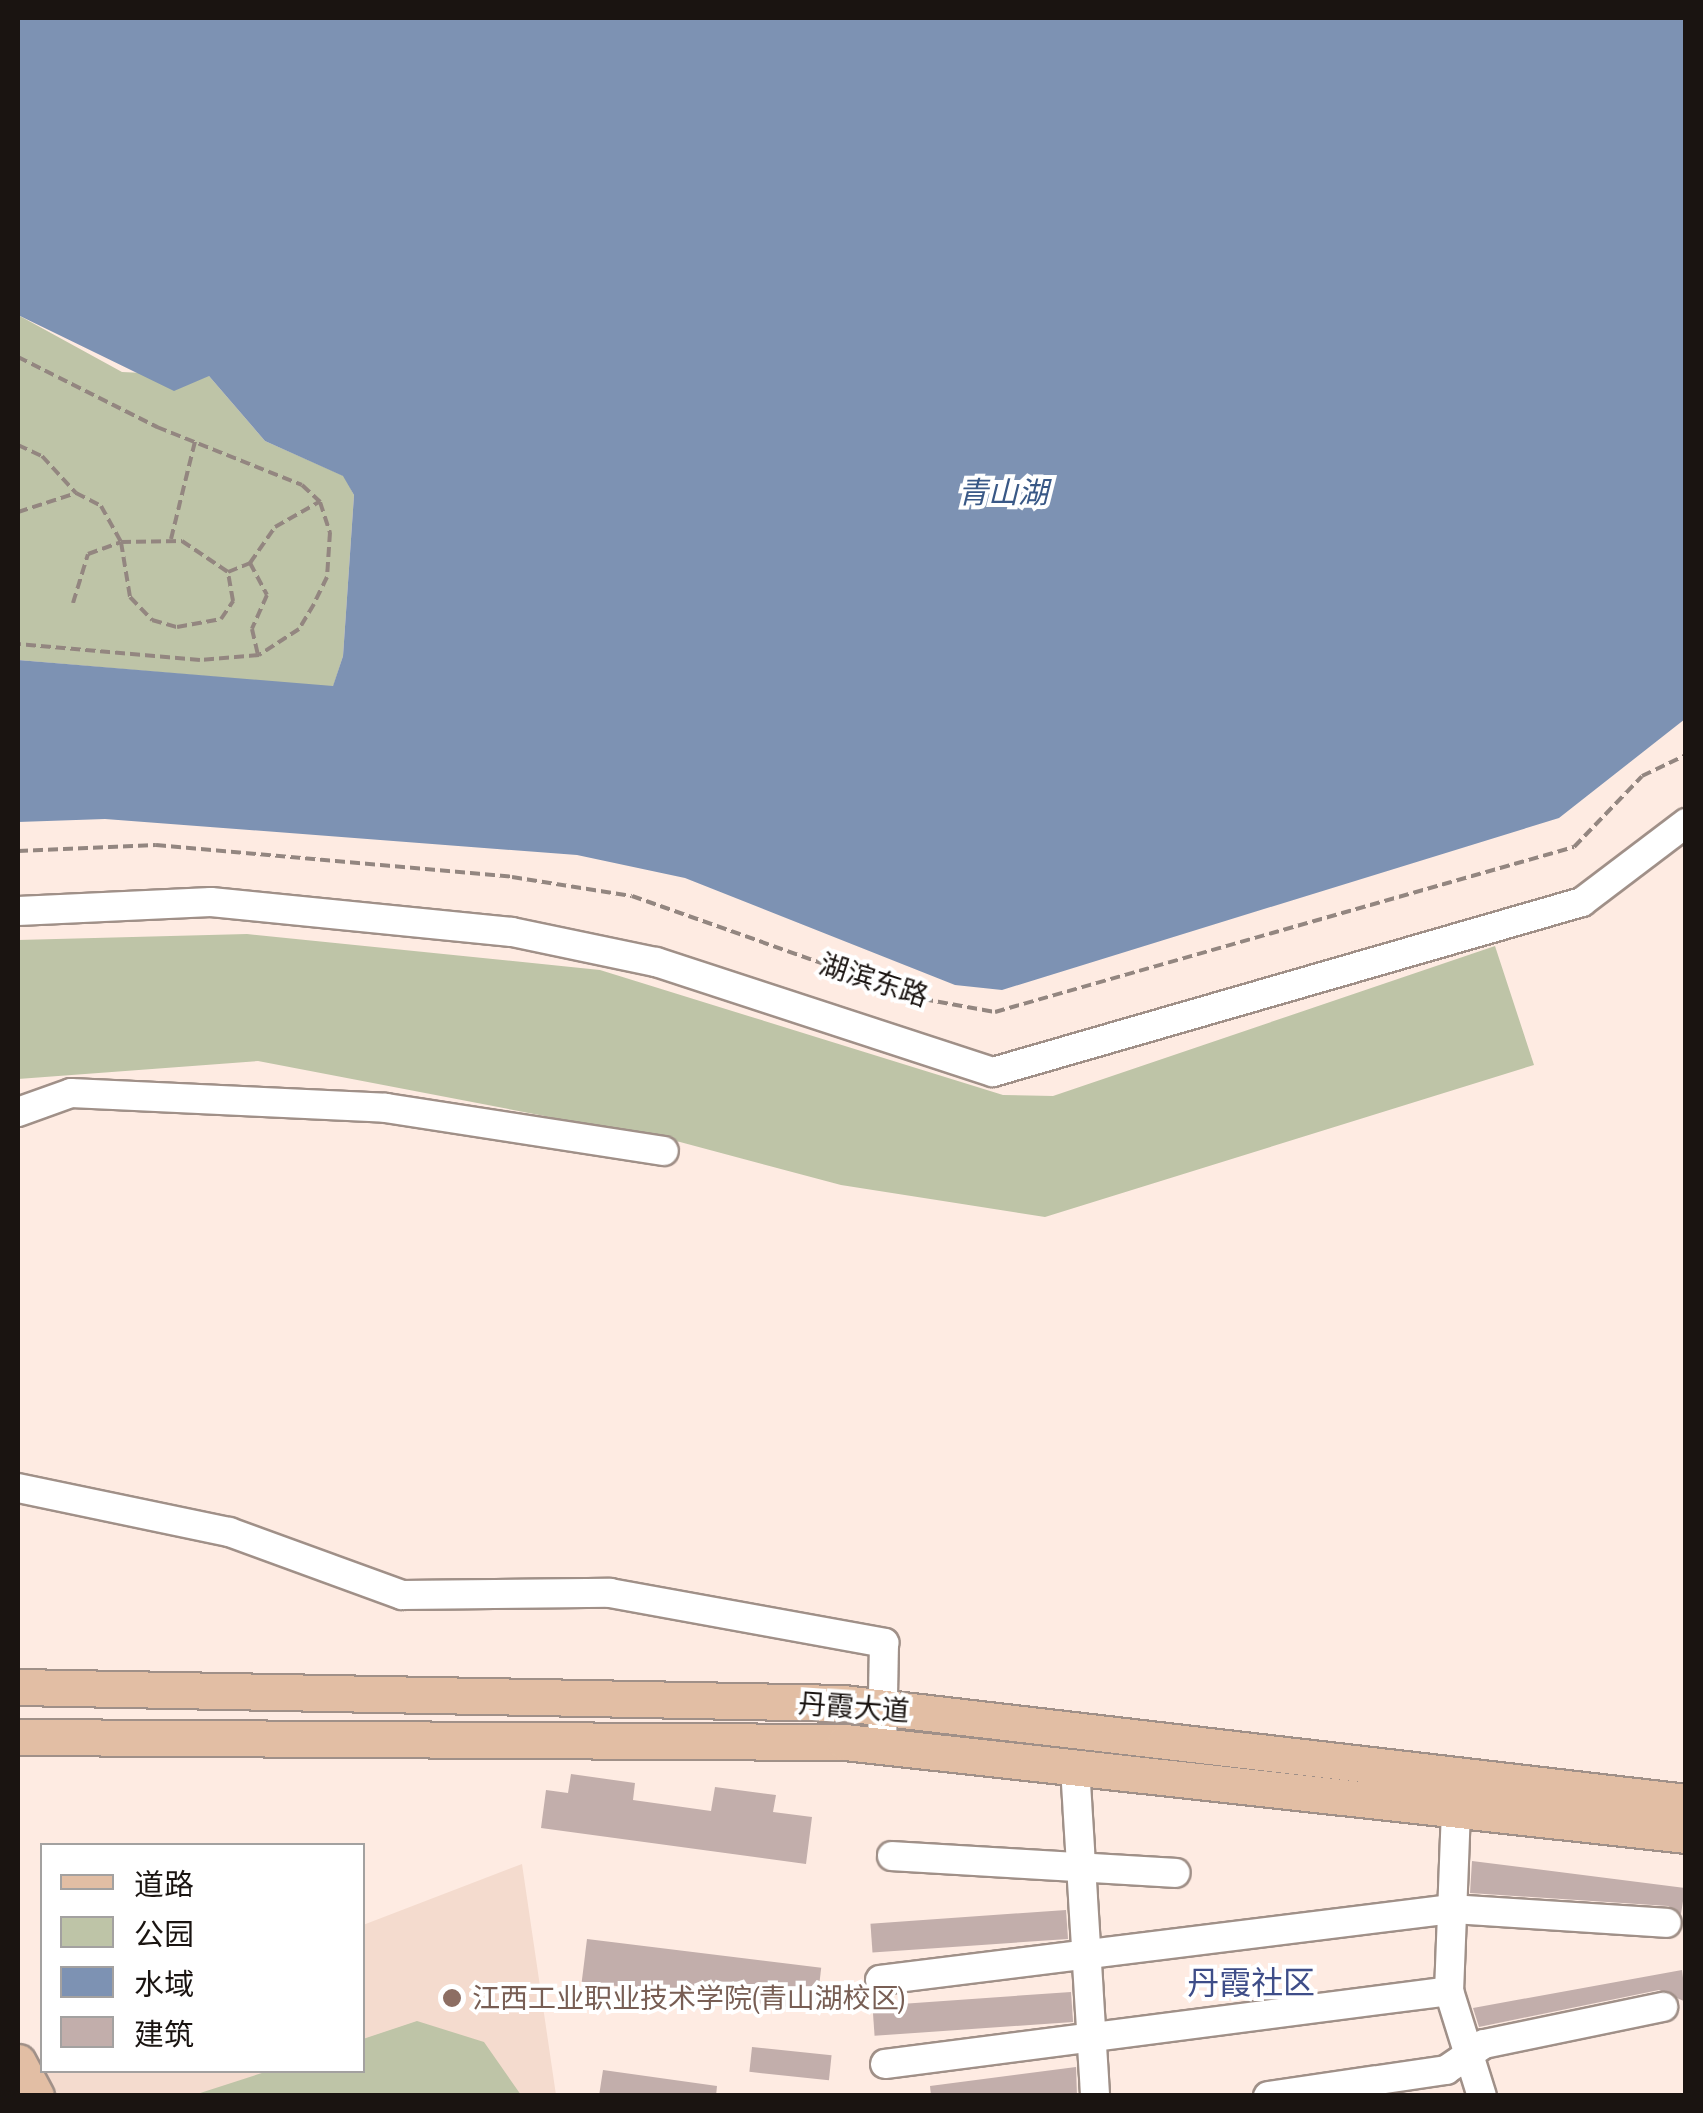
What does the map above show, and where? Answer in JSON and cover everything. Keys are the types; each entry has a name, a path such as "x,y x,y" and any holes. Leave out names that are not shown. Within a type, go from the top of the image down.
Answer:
{"main road":[{"name":"丹霞大道","path":"18,1687 882,1708 1686,1802"},
{"name":"丹霞大道","path":"18,1737 882,1746 1686,1835"},
{"path":"18,2062 36,2096"}],"street":[{"name":"湖滨东路","path":"18,911 211,902 512,932 656,962 993,1072 1582,902 1686,823"},
{"path":"18,1112 71,1094 386,1108 664,1151"},
{"path":"18,1488 229,1532 402,1595 610,1592 884,1643 882,1746"},
{"path":"1075,1767 1082,1955 1096,2096"},
{"path":"1456,1810 1448,1991 1482,2096"},
{"path":"892,1856 1174,1872"},
{"path":"880,1980 1452,1910 1667,1923"},
{"path":"885,2064 1448,1991"},
{"path":"1268,2096 1446,2070 1484,2044 1663,2007"}],"path":[{"path":"18,357 196,440 261,462 320,502 330,532 327,577 299,629 258,654 200,660 18,644"},
{"path":"170,538 196,440"},
{"path":"18,445 42,456 76,493 101,506 120,542 130,597 152,620 177,628 222,620 233,601 228,572 170,538 120,542 88,554 73,603"},
{"path":"18,512 76,493"},
{"path":"228,572 250,563 275,527 320,502"},
{"path":"250,563 268,594 252,630 258,654"},
{"name":"湖滨东路","path":"18,851 156,846 512,876 632,896 924,998 996,1012 1574,847 1642,776 1686,755"}],"shaded area":[{"name":"江西工业职业技术学院(青山湖校区)","path":"522,1864 556,2095 55,2096 46,2073 365,2073 365,1924"}],"green space":[{"path":"18,315 122,372 209,376 265,441 344,476 354,495 343,656 333,687 18,660"},
{"path":"247,934 600,970 1003,1095 1053,1096 1495,946 1534,1065 1045,1217 841,1185 680,1142 258,1061 18,1079 18,940"},
{"path":"417,2021 484,2042 521,2095 194,2095 262,2073 365,2073 365,2038"}],"water":[{"name":"青山湖","path":"18,18 1685,18 1685,719 1559,818 1002,990 955,985 685,878 577,855 105,819 18,822 18,660 333,686 343,656 354,495 343,476 265,441 209,376 174,391 18,315"}],"building":[{"path":"571,1774 635,1783 633,1800 711,1811 715,1787 776,1795 773,1812 812,1817 806,1864 541,1828 546,1790 568,1793"},
{"path":"1472,1861 1685,1888 1681,1914 1668,1906 1470,1893"},
{"path":"1066,1910 1068,1939 873,1953 870,1924"},
{"path":"587,1939 821,1968 816,2010 582,1982"},
{"path":"1682,1970 1686,2002 1659,1990 1479,2027 1473,2008"},
{"path":"1071,1992 1073,2022 875,2036 872,2006"},
{"path":"752,2047 832,2055 829,2080 749,2072"},
{"path":"1076,2067 1077,2096 931,2096 930,2086"},
{"path":"603,2070 717,2086 716,2096 599,2096"}],"place":[{"name":"江西工业职业技术学院(青山湖校区)","path":"452,1998"}],"district":[{"name":"丹霞社区","path":"1251,1983"}]}
